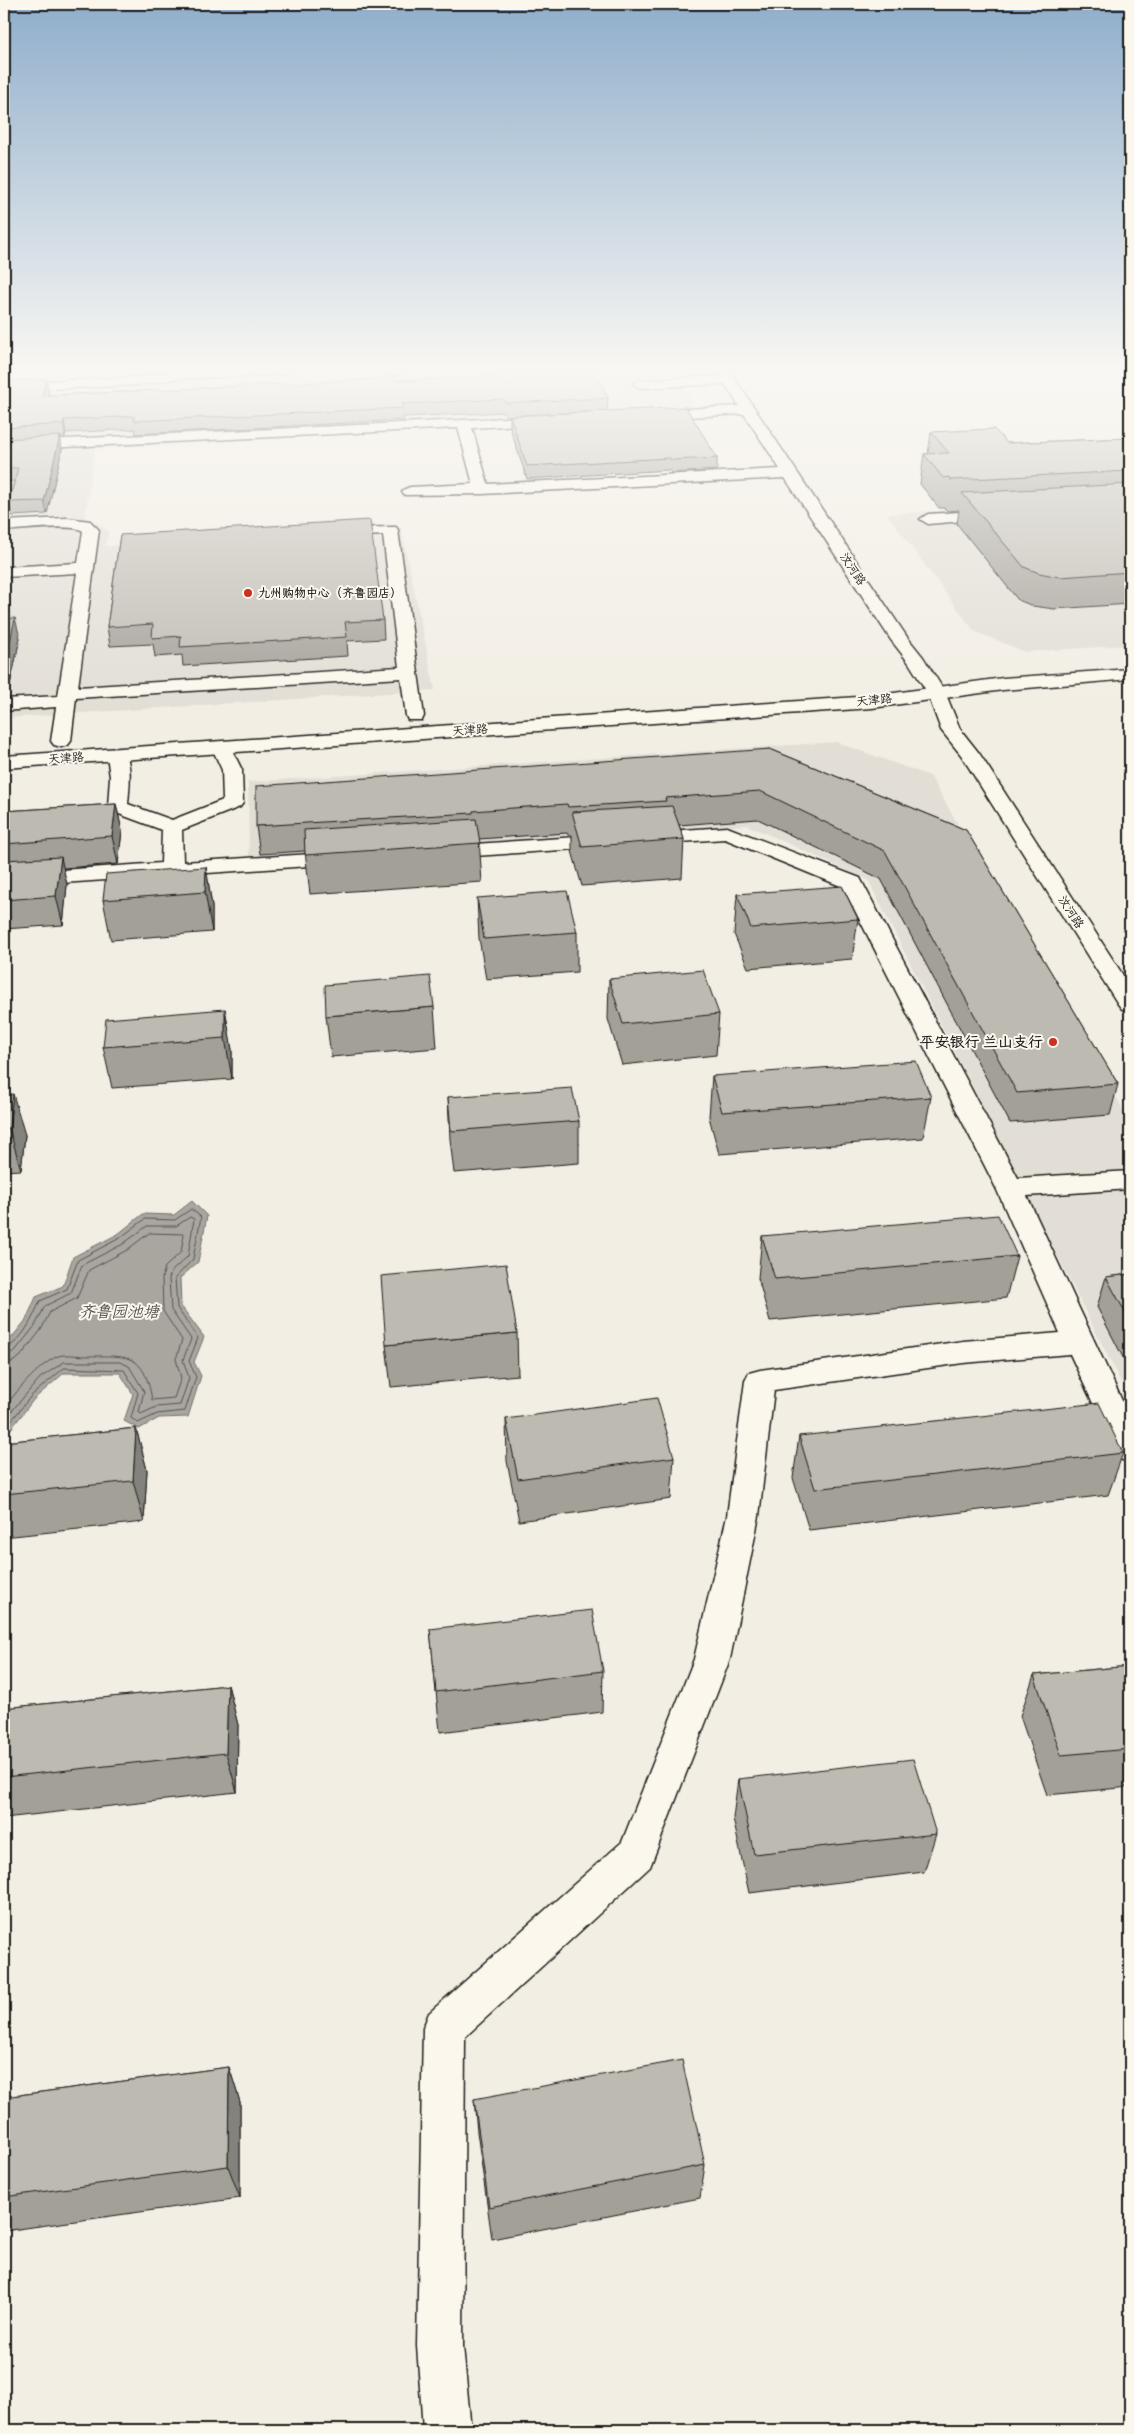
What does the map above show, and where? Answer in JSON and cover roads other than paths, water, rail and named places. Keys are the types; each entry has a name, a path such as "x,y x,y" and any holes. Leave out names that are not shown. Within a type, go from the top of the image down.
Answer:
{"street":[{"path":"481,484 482,488"},
{"path":"410,492 572,484"},
{"name":"汶河路","path":"795,484 900,640 917,661 936,692 966,728 1130,981"},
{"name":"汶河路","path":"804,484 900,623 929,661 936,692 951,730 969,753 1130,1004"},
{"path":"928,519 1005,515"},
{"path":"4,526 67,523 84,524 91,530 61,740"},
{"path":"322,534 390,530 415,716"},
{"path":"4,572 86,567"},
{"path":"4,705 67,697 409,672"},
{"name":"天津路","path":"4,762 872,702 1003,684 1130,674"},
{"name":"天津路","path":"4,745 415,716 866,690 1009,695 1130,686"},
{"path":"117,755 120,777 118,807 172,827 233,803 232,770 222,748"},
{"path":"172,827 172,869"},
{"path":"420,853 727,833 852,884 1010,1188 1040,1258 1130,1450"},
{"path":"4,881 360,857"},
{"path":"1010,1188 1130,1180"},
{"path":"447,2430 440,2346 444,2028 636,1854 712,1659 743,1516 760,1381 963,1352 1080,1342"}],"water":[{"name":"齐鲁园池塘","path":"192,1201 207,1216 198,1262 180,1278 181,1306 204,1337 194,1362 201,1376 188,1417 159,1418 139,1429 124,1421 133,1394 120,1373 64,1373 34,1399 4,1438 4,1347 26,1320 36,1297 63,1286 73,1257 118,1234 143,1214 174,1215"}],"place":[{"name":"九州购物中心（齐鲁园店）","path":"248,593"},
{"name":"平安银行 兰山支行","path":"1053,1042"}]}
